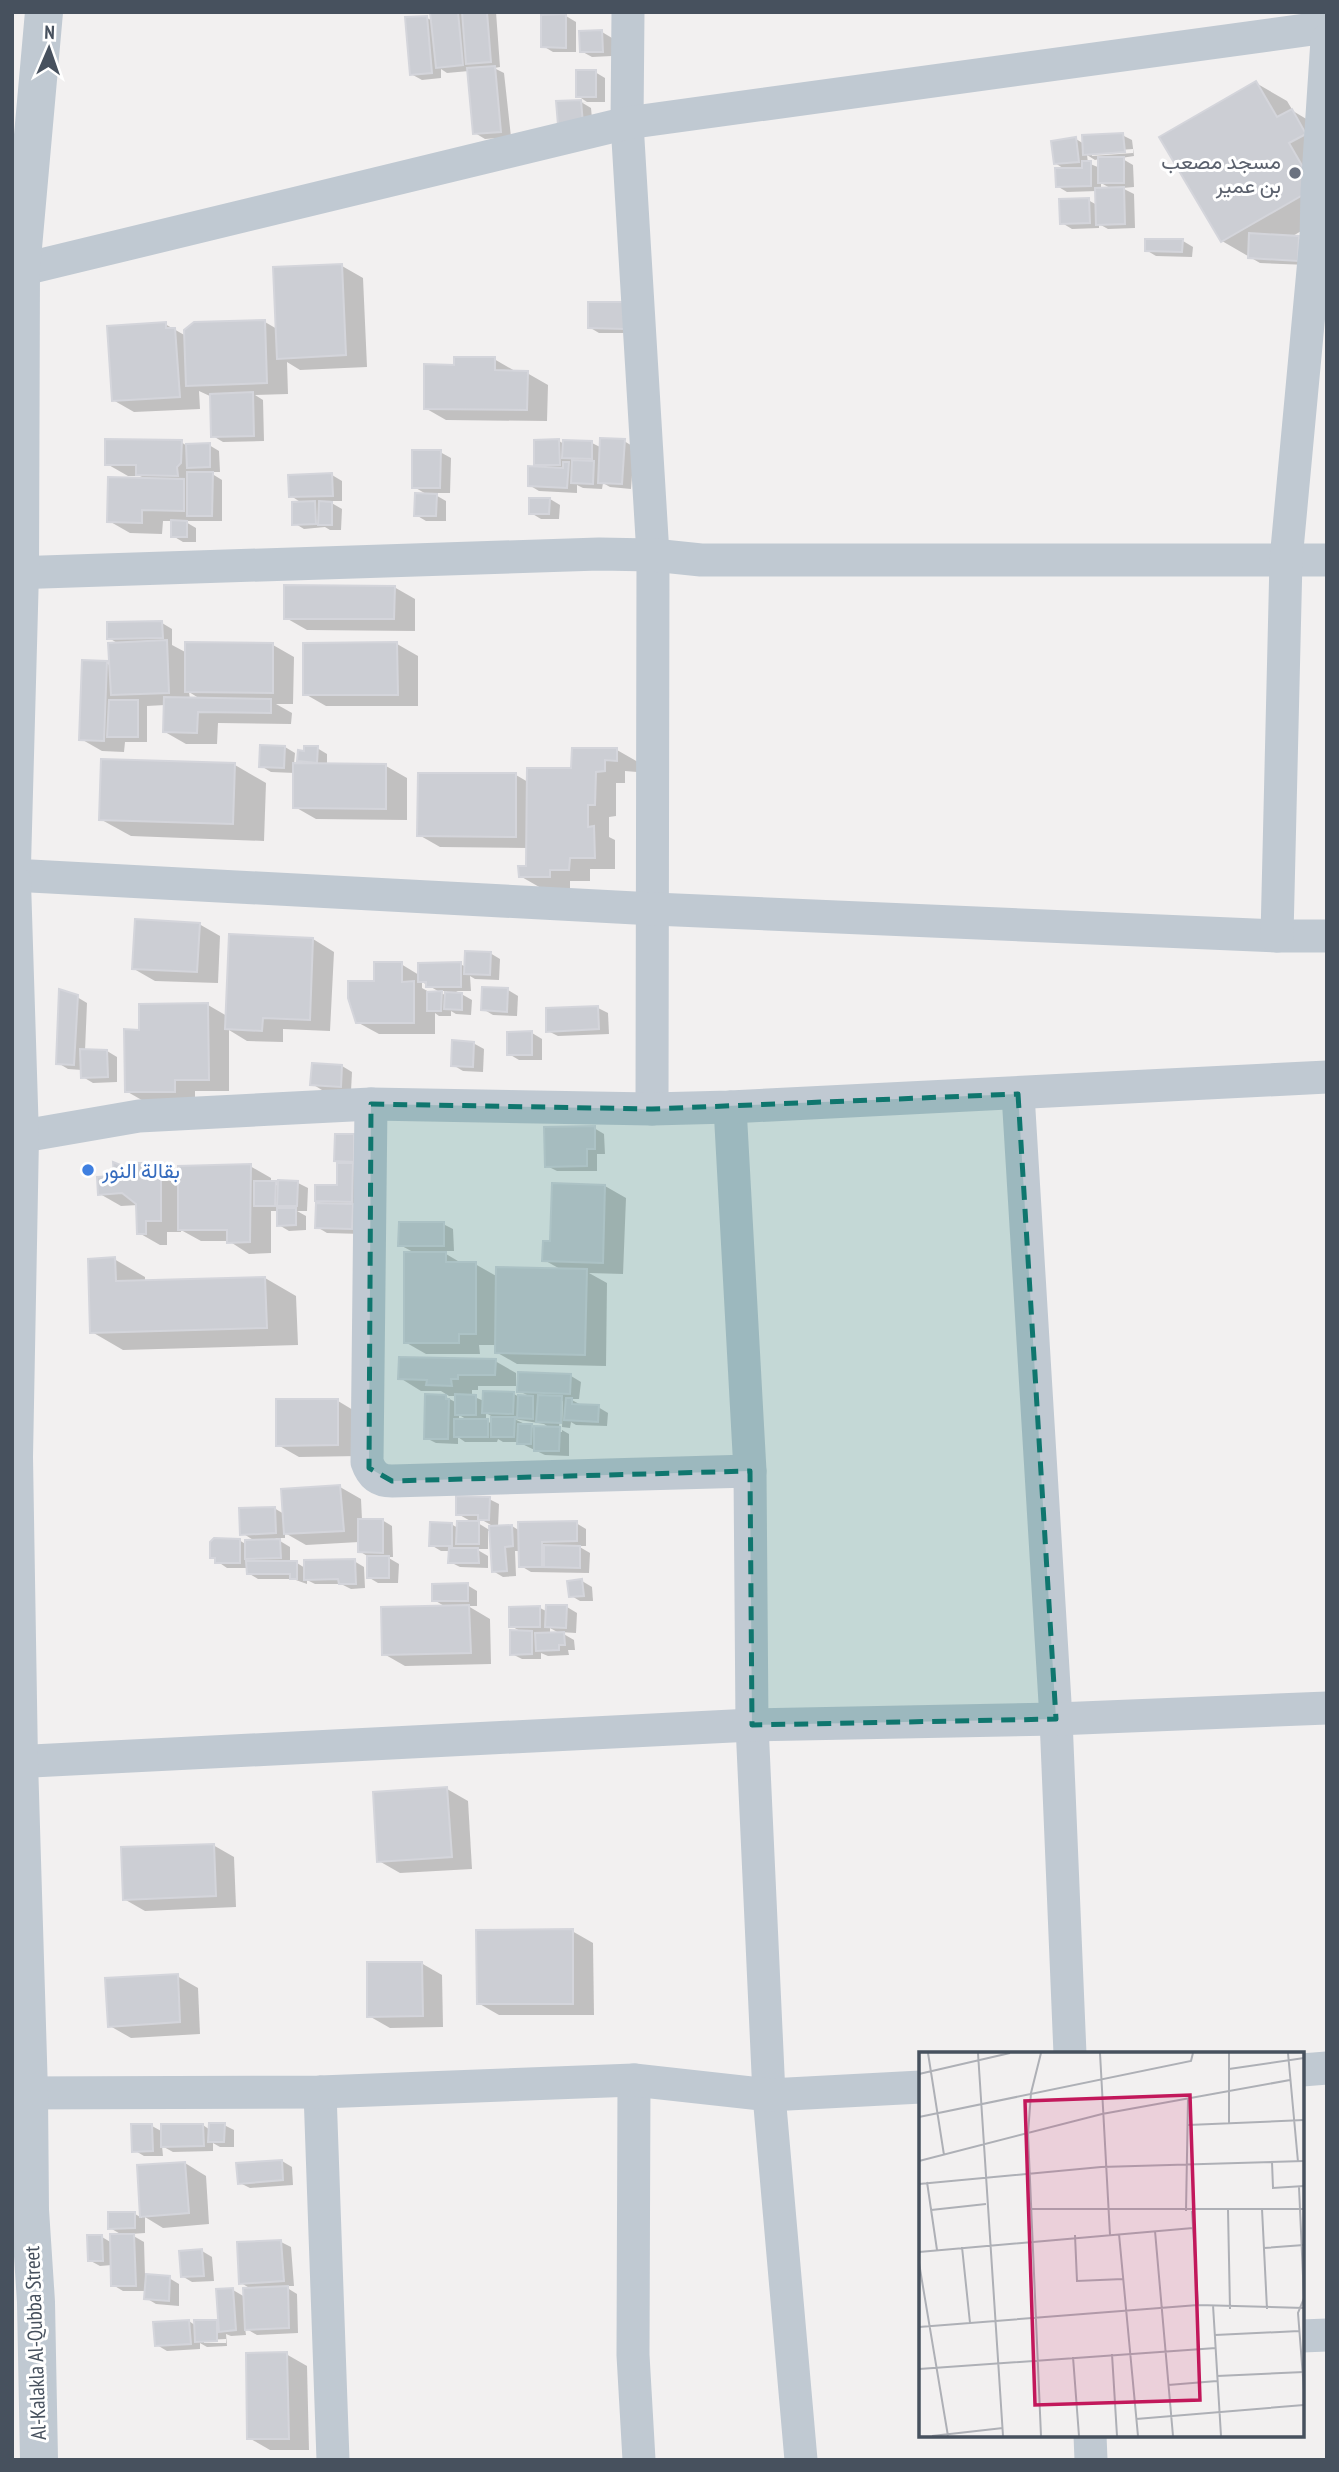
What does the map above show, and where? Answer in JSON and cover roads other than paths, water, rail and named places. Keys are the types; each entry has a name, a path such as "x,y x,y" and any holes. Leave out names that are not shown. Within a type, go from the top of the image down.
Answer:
{"street":[{"path":"12,866 17,271 44,12"},
{"path":"628,12 627,123 653,555 652,1109"},
{"path":"17,271 627,123 1327,27"},
{"path":"1277,936 1286,560 1321,239 1317,191 1327,40"},
{"path":"16,573 599,554 653,555 701,560 1327,560"},
{"path":"12,875 654,909 1327,936"},
{"name":"Al-Kalakla Al-Qubba Street","path":"12,882 16,1137 16,1762 21,2092 36,2302 39,2460"},
{"path":"16,1137 138,1116 371,1104 652,1109 730,1107 1327,1077"},
{"path":"1018,1094 1056,1719 1070,2052"},
{"path":"371,1104 367,1462 373,1474 391,1481 750,1471"},
{"path":"730,1107 750,1471 752,1725 769,2095 801,2460"},
{"path":"16,1762 752,1725 1056,1719 1327,1708"},
{"path":"1304,2070 1327,2068"},
{"path":"634,2080 633,2355 639,2460"},
{"path":"21,2092 320,2092 634,2080 769,2095 919,2087"},
{"path":"320,2092 333,2460"},
{"path":"1304,2336 1327,2335"},
{"path":"1090,2437 1091,2460"}],"place":[{"name":"مسجد مصعب بن عمير","path":"1295,173"},
{"name":"بقالة النور","path":"88,1170"}]}
